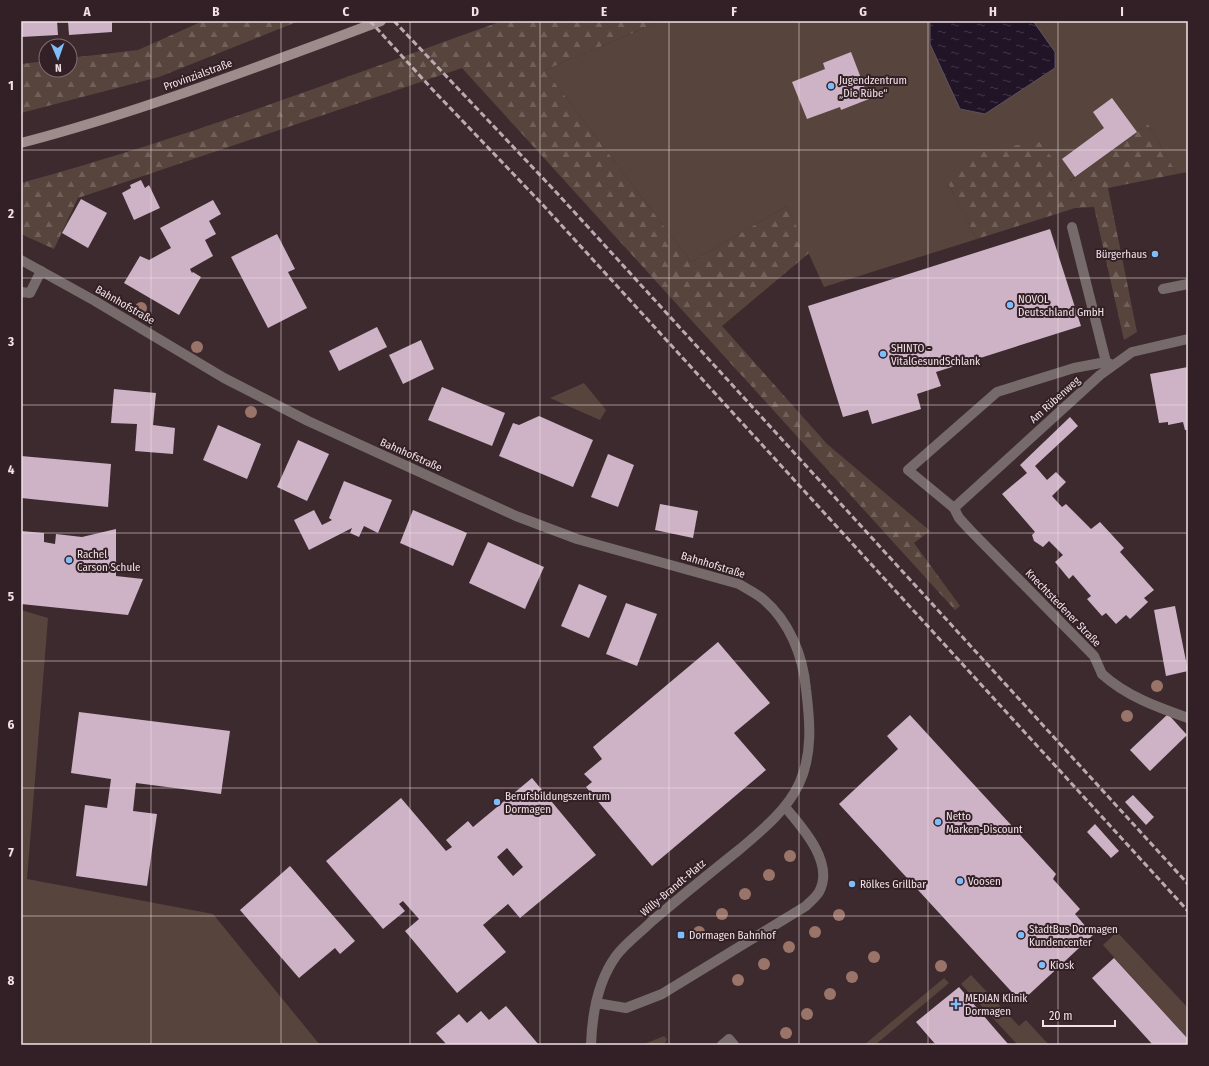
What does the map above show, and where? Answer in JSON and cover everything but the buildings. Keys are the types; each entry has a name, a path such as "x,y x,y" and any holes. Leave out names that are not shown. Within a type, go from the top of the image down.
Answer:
{"main road":[{"name":"Provinzialstraße","path":"21,143 83,126 166,99 381,21"}],"street":[{"path":"1072,227 1109,364"},
{"name":"Bahnhofstraße","path":"21,260 95,301 224,378 308,421 516,516 577,539 740,584 762,599 783,621 795,642"},
{"path":"21,292 30,293 41,271"},
{"path":"1163,289 1188,284"},
{"name":"Am Rübenweg","path":"954,508 1100,375 1109,364 1132,352 1188,339"},
{"name":"Knechtstedener Straße","path":"1109,364 1074,368 997,392 908,470 954,508 959,518 970,530 1094,656 1102,674 1117,687 1154,706 1188,718"},
{"name":"Willy-Brandt-Platz","path":"591,1045 596,1002 604,979 616,956 688,891 752,839 785,807 799,784 810,746 810,722 806,682 795,642"},
{"path":"596,1002 626,1008 662,994 806,906 819,891 823,874 819,855 803,828 785,807"},
{"path":"722,1045 729,1039 734,1045"}],"green space":[{"path":"203,21 299,21 159,77 21,113 21,64 38,62 38,78 78,78 78,57 138,50"},
{"path":"502,21 661,21 545,70 691,262 787,206 809,253 722,326 827,444 930,531 914,543 960,606 955,610 462,68 78,198 54,249 21,234 21,183 143,147 263,107"},
{"path":"661,21 1188,21 1188,172 1177,174 1148,124 1069,181 1040,142 948,183 977,239 824,287 787,206 691,262 545,70"},
{"path":"1148,124 1177,174 1108,188 1137,332 1124,340 1094,207 1075,208 977,239 948,183 981,150 1040,142 1070,181"},
{"path":"584,383 606,410 600,420 550,398"},
{"path":"21,610 48,618 27,879 213,914 320,1045 21,1045"},
{"path":"1117,932 1188,1008 1188,1039 1103,945"},
{"path":"971,975 1019,1026 1026,1020 1049,1045 1018,1045 961,984"},
{"path":"944,978 949,983 875,1045 864,1045"},
{"path":"664,1036 667,1039 664,1045 642,1045"}],"water":[{"path":"930,21 1033,21 1055,52 1055,68 985,114 960,109 930,44"}],"railway":[{"path":"370,21 432,89 543,205 1188,911"},
{"path":"394,21 556,192 1188,884"}],"place":[{"name":"Jugendzentrum „Die Rübe“","path":"831,86"},
{"name":"Bürgerhaus","path":"1155,254"},
{"name":"NOVOL Deutschland GmbH","path":"1010,305"},
{"name":"SHINTO - VitalGesundSchlank","path":"883,354"},
{"name":"Rachel Carson Schule","path":"69,560"},
{"name":"Berufsbildungszentrum Dormagen","path":"497,802"},
{"name":"Netto Marken-Discount","path":"938,822"},
{"name":"Voosen","path":"960,881"},
{"name":"Rölkes Grillbar","path":"852,884"},
{"name":"Dormagen Bahnhof","path":"681,935"},
{"name":"StadtBus Dormagen Kundencenter","path":"1021,935"},
{"name":"Kiosk","path":"1042,965"},
{"name":"MEDIAN Klinik Dormagen","path":"956,1004"}]}
